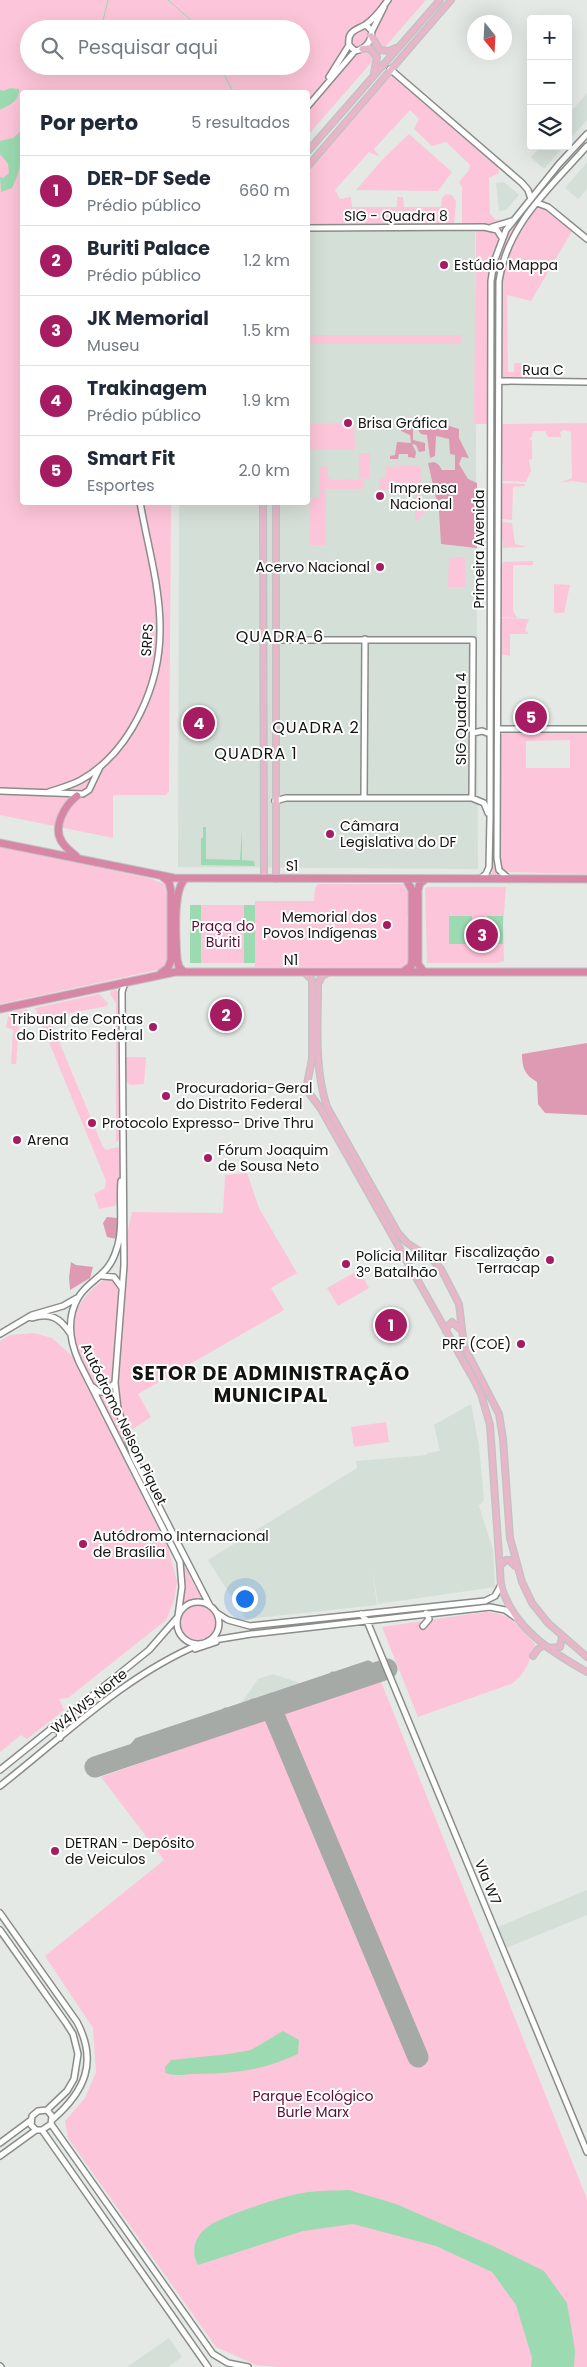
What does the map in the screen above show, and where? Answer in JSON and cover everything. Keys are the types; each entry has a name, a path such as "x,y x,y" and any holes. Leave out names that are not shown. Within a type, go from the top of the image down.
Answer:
{"highway":[{"path":"77,796 68,805 61,818 59,830 62,842 79,858"},
{"name":"S1","path":"0,843 163,877 587,879"},
{"path":"157,976 168,968 171,960 171,891 169,882 163,877"},
{"path":"184,972 179,967 177,959 177,904 178,888 185,878"},
{"path":"403,972 411,966 412,960 412,890 406,879"},
{"path":"424,972 418,964 418,890 420,883 426,879"},
{"name":"N1","path":"0,1009 184,972 587,972"}],"main road":[{"path":"310,149 440,0"},
{"path":"310,164 451,0"},
{"path":"310,103 349,45 354,29 366,25 386,2"},
{"path":"362,49 369,42 371,33 386,2"},
{"path":"366,25 375,45 383,51 392,50 402,44"},
{"path":"349,45 355,51"},
{"path":"327,80 355,51 369,48 377,57 376,70 372,78"},
{"path":"390,69 527,188 530,199"},
{"path":"326,145 327,129"},
{"path":"530,199 587,134"},
{"path":"490,358 495,356 498,359 500,273 509,243 526,216 587,146"},
{"path":"551,175 556,181"},
{"path":"527,188 538,189"},
{"path":"544,195 548,207"},
{"name":"Primeira Avenida","path":"480,879 486,874 489,867 490,818 491,281 502,238 512,221 530,199"},
{"path":"537,203 548,207 587,239"},
{"path":"521,211 522,215 526,216"},
{"name":"SIG - Quadra 8","path":"310,228 484,227 512,221"},
{"path":"484,227 497,230 502,238"},
{"name":"Primeira Avenida","path":"498,359 497,864 502,874 509,879"},
{"name":"Rua C","path":"499,382 587,382"},
{"path":"491,405 494,407 498,404"},
{"name":"SRPS","path":"46,793 81,780 102,764 122,741 138,717 149,691 158,658 160,615 141,505"},
{"path":"263,505 264,878"},
{"path":"276,505 276,879"},
{"path":"490,531 494,529 498,531"},
{"path":"491,578 493,580 498,579"},
{"path":"276,640 365,639 364,798"},
{"name":"SIG Quadra 4","path":"365,639 473,640 473,722 475,731 472,798"},
{"path":"490,705 494,703 498,706"},
{"path":"475,731 490,726"},
{"path":"498,729 587,729"},
{"path":"475,731 490,734"},
{"path":"491,754 494,756 498,754"},
{"path":"263,761 269,766 276,761"},
{"name":"SRPS","path":"0,791 77,796 86,793 102,764"},
{"path":"81,780 87,780 91,786"},
{"name":"SRPS","path":"0,786 18,793"},
{"path":"276,798 472,798 484,803 490,818"},
{"path":"304,972 312,980 312,1060 306,1082 306,1091 321,1109 481,1394 490,1425 501,1584 507,1603 521,1622"},
{"path":"329,972 322,976 318,984 320,1085 332,1117 398,1233 415,1249 432,1259 441,1269 459,1304 460,1329 464,1346 499,1414 503,1439 510,1538 516,1568 532,1602 562,1637 587,1657"},
{"name":"Autódromo Nelson Piquet","path":"122,983 123,1291 115,1383 118,1409 133,1456 210,1606"},
{"path":"306,1082 313,1079 320,1085"},
{"name":"Autódromo Nelson Piquet","path":"123,1164 118,1245 112,1261 102,1276 78,1298 70,1333 73,1349 180,1562 182,1587 178,1617"},
{"path":"405,1259 415,1259 417,1253 415,1249"},
{"path":"102,1276 118,1279 123,1291"},
{"path":"0,1334 39,1312 62,1306 78,1298"},
{"path":"20,1322 47,1315 58,1319 70,1333"},
{"path":"446,1331 447,1326 452,1322 460,1329"},
{"path":"91,1384 99,1392 104,1392 115,1383"},
{"path":"491,1438 498,1435 503,1439"},
{"path":"495,1494 501,1499 508,1499"},
{"path":"500,1568 502,1562 506,1560 509,1560 516,1568"},
{"path":"501,1584 496,1596 486,1601 250,1626 233,1622 217,1613 210,1606 200,1602 189,1604 178,1617 177,1628 181,1636 189,1643 200,1644 227,1637 490,1607 505,1610 521,1622 545,1646 587,1672"},
{"path":"168,1631 182,1587"},
{"path":"206,1599 233,1622"},
{"path":"208,1641 218,1629 217,1613"},
{"path":"423,1626 429,1619 426,1613"},
{"name":"Vla W7","path":"361,1614 370,1621 370,1628 587,2152"},
{"name":"W4/W5 Norte","path":"0,1770 149,1650 168,1631 178,1617"},
{"path":"361,1622 370,1628"},
{"path":"176,1654 227,1637"},
{"path":"533,1656 538,1649 545,1646 551,1649 560,1648 563,1642 562,1637"},
{"name":"W4/W5 Norte","path":"0,1786 136,1677 176,1654 200,1644"},
{"path":"50,1728 59,1730 60,1738"},
{"path":"0,1914 77,2022 85,2040 88,2057 81,2088 68,2106 52,2121 0,2156"},
{"path":"0,1930 66,2023 78,2054 74,2079 62,2098 47,2110 36,2112 31,2120 0,2143"},
{"path":"47,2110 52,2121 151,2268 214,2354 228,2363 248,2367"},
{"path":"31,2120 209,2366"},
{"path":"143,2275 151,2275 151,2268"},
{"path":"150,2285 154,2279 160,2281"}],"shaded area":[{"path":"10,88 19,89 18,97 0,110 0,90 3,91"},
{"path":"587,93 587,120 572,137 572,110"},
{"path":"20,132 20,167 12,188 1,192 0,177 3,178 9,173 8,164 0,154 0,141 13,138"},
{"path":"537,150 561,150 544,169 531,157"},
{"path":"587,162 587,189 578,199 565,188"},
{"path":"504,182 519,195 506,210 499,211 496,183"},
{"path":"475,228 478,869 178,867 179,505 310,505 310,231"},
{"path":"401,425 446,425 459,429 459,438 469,458 462,457 459,464 468,479 477,483 477,548 441,544 439,511 428,463 436,463 442,470 455,470 455,455 450,454 449,439 436,436 435,456 430,458 427,435 413,429 413,440 425,443 425,451 419,452 416,445 412,444 416,452 415,458 408,457 408,454 399,454 398,459 390,459 390,456 395,455 397,442 411,443 410,435 401,431"},
{"path":"203,827 206,827 206,859 240,860 242,829 242,860 254,861 255,866 201,865"},
{"path":"190,905 201,905 201,963 190,963"},
{"path":"244,905 255,905 255,963 244,963"},
{"path":"449,916 472,916 472,944 449,944"},
{"path":"487,916 503,916 503,944 487,944"},
{"path":"587,1043 587,1115 545,1113 538,1104 537,1082 525,1071 522,1054"},
{"path":"107,1217 117,1218 117,1239 107,1237 103,1223"},
{"path":"71,1262 76,1265 93,1267 90,1278 70,1290 69,1278"},
{"path":"471,1404 479,1446 484,1500 479,1506 493,1550 495,1587 378,1604 372,1566 377,1605 246,1619 208,1560 357,1468 356,1461 427,1455 427,1453 440,1451 434,1425"},
{"path":"273,1674 306,1685 229,1711 243,1701 258,1679"},
{"path":"587,1890 587,1915 506,1948 498,1927"},
{"path":"283,2031 299,2040 298,2054 271,2065 234,2072 178,2075 165,2073 165,2067 171,2060 251,2050"},
{"path":"349,2190 396,2204 493,2246 544,2271 567,2303 575,2350 574,2367 531,2367 532,2358 516,2305 492,2272 436,2246 353,2224 303,2231 198,2265 194,2254 197,2239 204,2230 216,2222 255,2206 295,2195 314,2191"},
{"path":"169,2338 182,2357 168,2367 127,2367"}],"green space":[{"path":"0,0 426,0 310,133 310,90 20,90 20,505 171,505 169,791 166,795 113,795 113,838 0,815"},
{"path":"392,74 497,164 499,173 489,178 490,214 496,220 507,219 512,216 511,220 489,226 462,226 462,187 459,182 469,170 470,165 446,142 432,146 414,129 419,119 410,110 374,149 380,157 369,152 335,190 340,199 351,197 352,207 397,207 397,197 403,197 404,207 441,207 442,198 446,194 452,195 456,201 454,226 310,226 310,167"},
{"path":"409,134 452,172 438,191 356,190 382,160"},
{"path":"542,205 572,231 531,301 507,295 508,372 514,372 514,363 523,363 523,372 530,372 530,379 496,379 496,526 492,526 492,424 474,424 476,228 494,227 519,217 523,220"},
{"path":"310,335 461,335 461,344 310,344"},
{"path":"354,423 355,450 310,450 310,424"},
{"path":"587,423 587,483 572,481 559,483 572,478 571,432 564,430 560,432 561,437 548,437 545,431 533,431 532,437 529,438 532,441 532,459 529,460 531,471 526,482 503,481 501,424"},
{"path":"359,453 370,453 369,479 359,478"},
{"path":"417,465 421,468 421,500 425,504 425,512 417,521 415,519 415,490 379,489 379,479 386,478 386,467"},
{"path":"328,466 328,477 332,480 364,479 363,489 326,489 326,545 310,545 310,503 313,497 320,497 320,467"},
{"path":"501,483 525,484 525,486 513,487 512,520 502,519"},
{"path":"501,522 512,523 515,544 527,547 503,548"},
{"path":"449,557 465,557 465,587 448,587"},
{"path":"533,561 533,565 513,565 513,611 517,618 500,617 500,570 503,562"},
{"path":"492,583 496,583 496,701 492,701"},
{"path":"554,584 570,585 564,613 554,613"},
{"path":"500,618 529,619 525,630 529,634 510,634 510,656 500,654"},
{"path":"505,731 587,731 587,874 506,872 501,869 501,735","holes":["570,740 570,768 526,768 526,741"]},
{"path":"492,757 496,758 496,874 492,874"},
{"path":"0,847 149,878 169,886 169,964 166,968 0,1004"},
{"path":"318,884 406,884 409,887 409,913 407,915 409,964 406,967 255,967 255,901 314,901 315,888"},
{"path":"427,887 506,887 503,926 504,961 498,963 427,963 425,889"},
{"name":"Praça do Buriti","path":"201,905 244,905 244,963 201,963"},
{"path":"116,990 119,993 119,1140 116,1142 116,1003 110,994 111,991"},
{"path":"99,994 108,1003 107,1006 52,1017 50,1020 103,1147 106,1150 118,1147 120,1150 118,1202 115,1206 99,1209 94,1194 105,1188 106,1181 35,1008"},
{"path":"26,1009 32,1020 19,1024 16,1064 11,1064 13,1030 6,1027 9,1012"},
{"path":"126,1057 146,1057 144,1084 130,1085 126,1081"},
{"path":"247,1173 259,1208 297,1273 271,1288 284,1310 138,1394 151,1417 127,1433 119,1407 117,1384 128,1230 132,1212 223,1213 225,1175"},
{"path":"359,1270 369,1288 338,1306 327,1288"},
{"path":"105,1279 114,1279 121,1286 112,1382 106,1390 99,1390 76,1352 72,1331 77,1311 82,1301"},
{"name":"Autódromo Internacional de Brasília","path":"34,1333 52,1338 72,1356 168,1548 177,1581 174,1601 166,1620 68,1698 59,1699 64,1710 27,1739 21,1735 0,1752 0,1341 10,1335"},
{"path":"113,1390 125,1441 134,1465 193,1583 205,1602 192,1601 182,1606 185,1592 181,1563 97,1395"},
{"path":"386,1422 389,1442 354,1447 351,1427"},
{"path":"198,1604 205,1605 211,1610 216,1616 216,1630 211,1636 205,1641 198,1642 191,1641 185,1636 180,1630 179,1623 180,1616 185,1610 191,1605"},
{"path":"485,1612 502,1615 514,1621 535,1644 523,1672 511,1684 418,1717 382,1627"},
{"name":"Parque Ecológico Burle Marx","path":"380,1679 587,2199 587,2367 278,2367 256,2365 216,2347 68,2138 65,2121 85,2098 96,2072 93,2028 45,1956 164,1860 101,1777"}],"waterway":[{"path":"103,20 108,0"},
{"path":"168,0 191,20"},
{"path":"224,75 232,90"}],"taxiway":[{"path":"125,1758 138,1742 368,1665 376,1672"},
{"path":"333,1676 343,1683"},
{"path":"272,1697 273,1704 277,1706"},
{"path":"253,1703 263,1710"},
{"path":"226,1712 226,1719 230,1722"},
{"path":"169,1732 169,1739 173,1741"},
{"path":"142,1741 140,1747 146,1750"}],"runway":[{"path":"95,1767 387,1669"},
{"path":"271,1708 418,2057"}],"place":[{"name":"Estúdio Mappa","path":"444,265"},
{"name":"Brisa Gráfica","path":"348,423"},
{"name":"Imprensa Nacional","path":"380,496"},
{"name":"Acervo Nacional","path":"380,567"},
{"name":"Smart Fit","path":"531,717"},
{"name":"Trakinagem","path":"199,723"},
{"name":"Câmara Legislativa do DF","path":"330,834"},
{"name":"Memorial dos Povos Indígenas","path":"387,925"},
{"name":"JK Memorial","path":"482,935"},
{"name":"Buriti Palace","path":"226,1015"},
{"name":"Tribunal de Contas do Distrito Federal","path":"153,1027"},
{"name":"Procuradoria-Geral do Distrito Federal","path":"166,1096"},
{"name":"Protocolo Expresso- Drive Thru","path":"92,1123"},
{"name":"Arena","path":"17,1140"},
{"name":"Fórum Joaquim de Sousa Neto","path":"208,1158"},
{"name":"Fiscalização Terracap","path":"550,1260"},
{"name":"Polícia Militar 3º Batalhão","path":"346,1264"},
{"name":"DER-DF Sede","path":"391,1325"},
{"name":"PRF (COE)","path":"521,1344"},
{"name":"Autódromo Internacional de Brasília","path":"83,1544"},
{"name":"DETRAN - Depósito de Veiculos","path":"55,1851"}],"district":[{"name":"QUADRA 6","path":"280,636"},
{"name":"QUADRA 2","path":"316,727"},
{"name":"QUADRA 1","path":"256,753"},
{"name":"SETOR DE ADMINISTRAÇÃO MUNICIPAL","path":"271,1384"}]}
